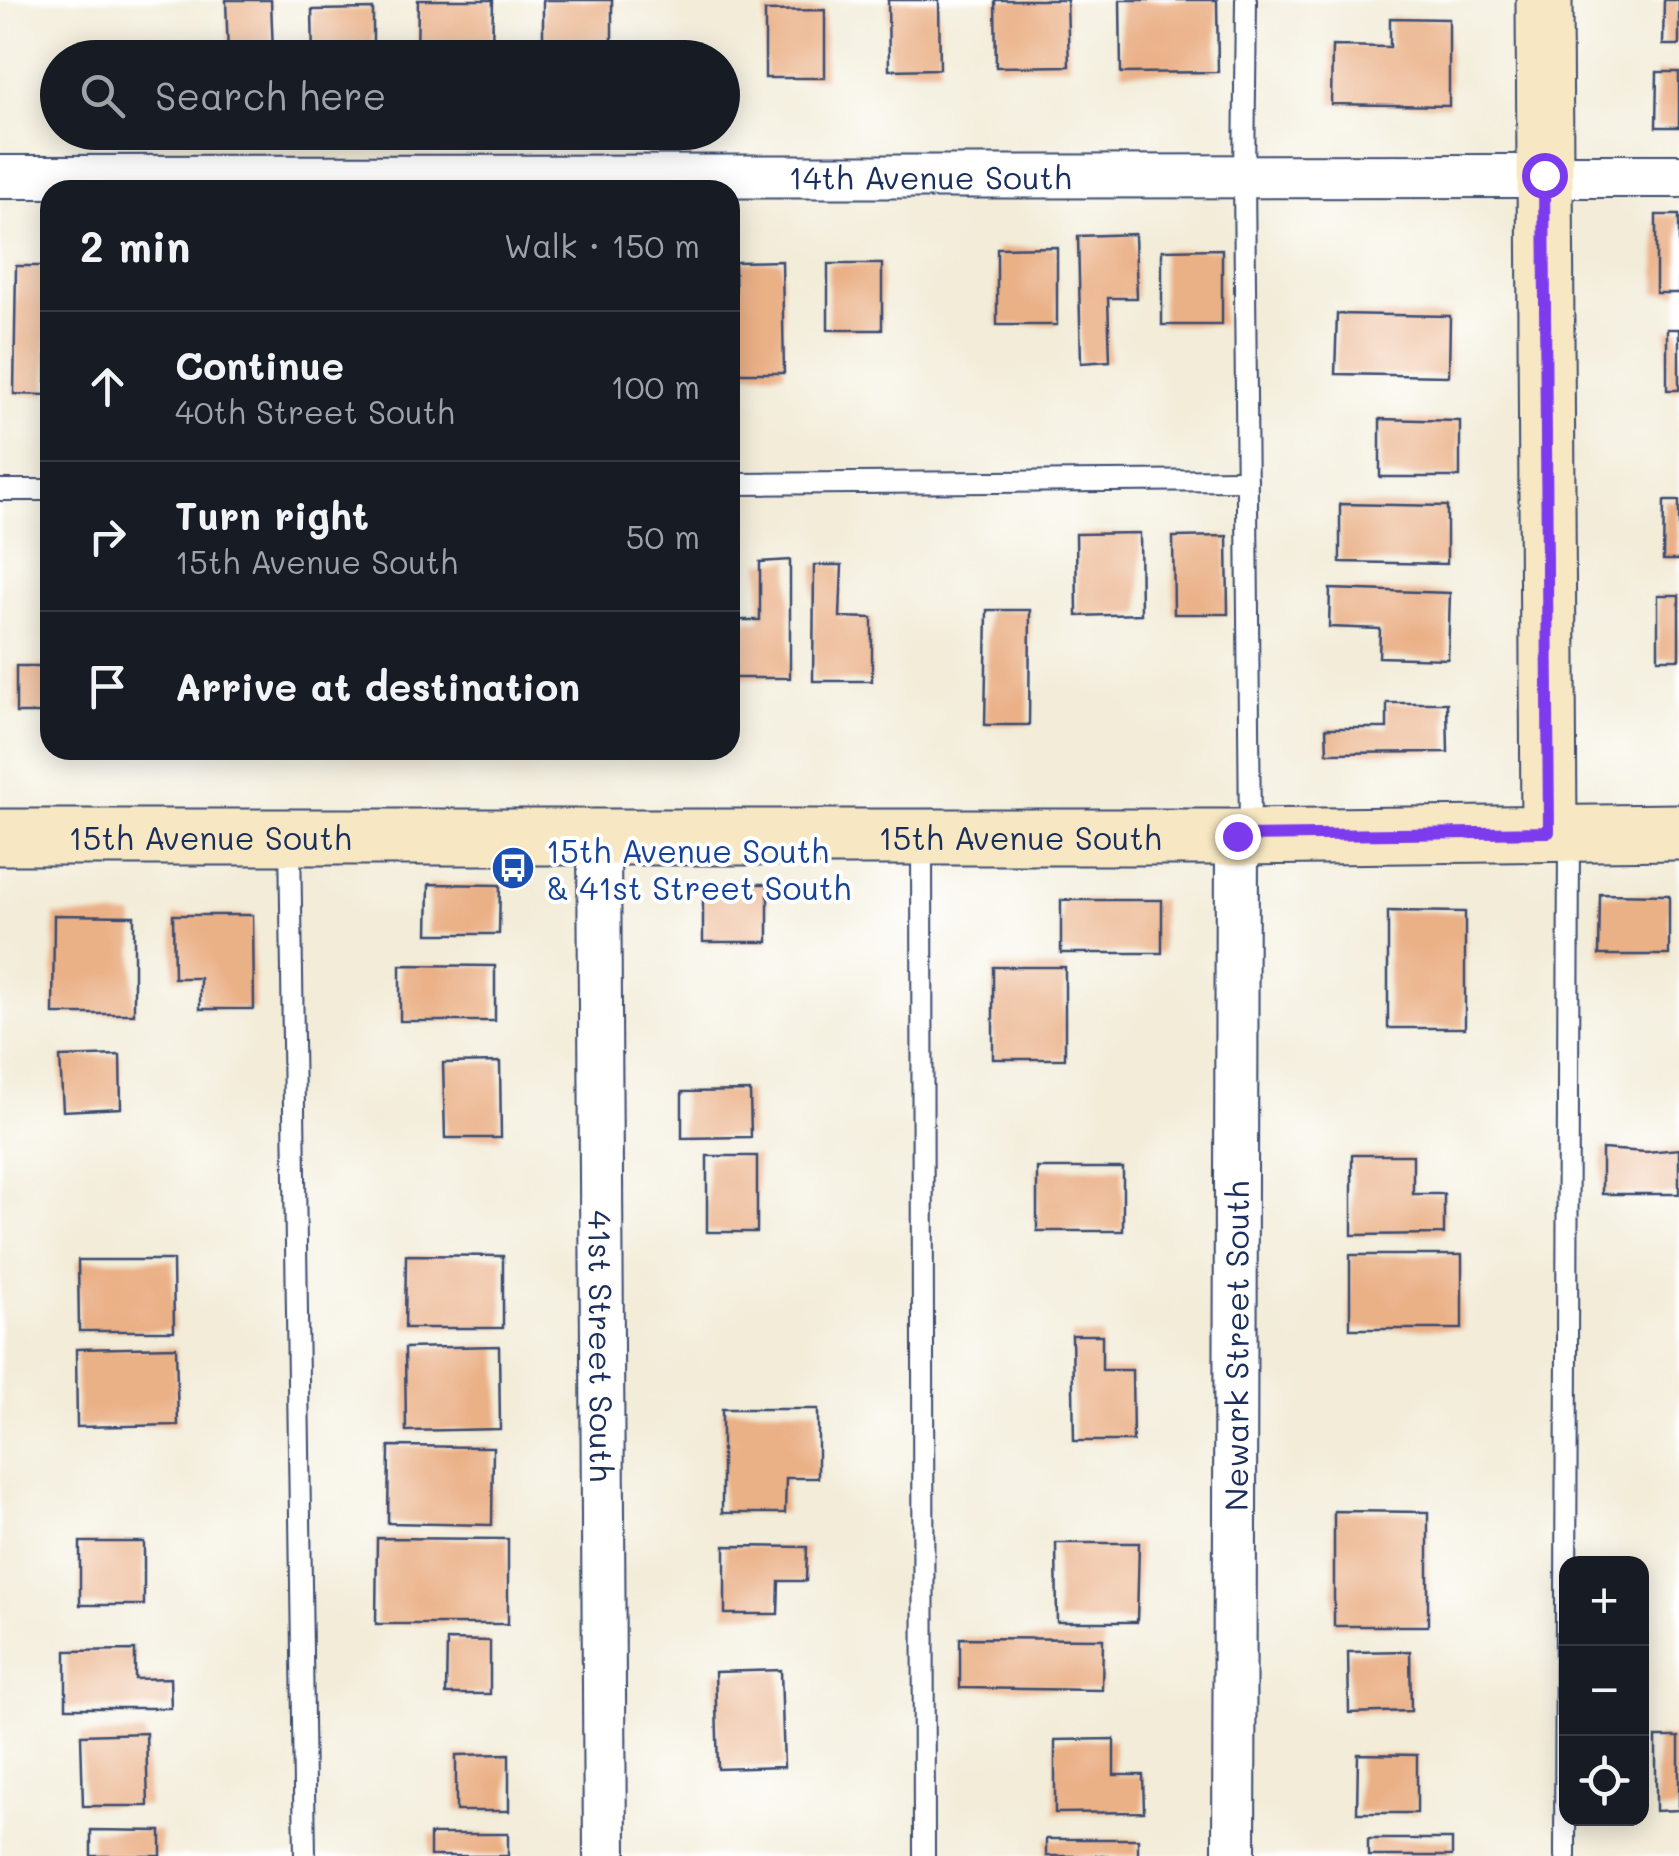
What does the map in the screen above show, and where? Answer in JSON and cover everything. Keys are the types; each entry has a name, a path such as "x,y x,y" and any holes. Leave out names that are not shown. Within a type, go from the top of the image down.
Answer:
{"street":[{"path":"1544,0 1544,175 1559,832"},
{"name":"14th Avenue South","path":"0,177 1679,176"},
{"name":"15th Avenue South","path":"0,836 1679,832"},
{"name":"41st Street South","path":"599,836 605,1856"},
{"name":"Newark Street South","path":"1234,1856 1244,836"}],"lane":[{"path":"1244,836 1246,0"},
{"path":"740,484 1247,480"},
{"path":"0,490 40,490"},
{"path":"1559,832 1565,1856"},
{"path":"290,836 305,1856"},
{"path":"922,836 924,1856"}],"building":[{"path":"226,0 271,0 272,40 227,40"},
{"path":"418,0 493,0 492,40 417,40"},
{"path":"543,0 612,0 612,40 543,40"},
{"path":"888,0 939,0 940,69 889,70"},
{"path":"995,0 1067,0 1069,66 996,67"},
{"path":"1120,0 1217,0 1218,72 1121,73"},
{"path":"1664,0 1679,0 1679,45 1663,45"},
{"path":"373,9 373,40 313,40 312,10"},
{"path":"825,10 825,78 765,78 765,11"},
{"path":"1390,18 1449,19 1449,106 1331,104 1332,46 1390,47"},
{"path":"1657,72 1679,72 1679,127 1656,127"},
{"path":"1656,215 1679,215 1679,293 1656,293"},
{"path":"1135,234 1137,298 1108,298 1110,361 1081,363 1078,236"},
{"path":"1057,247 1057,325 997,325 997,248"},
{"path":"1222,249 1222,325 1162,325 1162,250"},
{"path":"782,261 784,373 740,373 740,262"},
{"path":"828,264 882,264 882,330 828,330"},
{"path":"16,266 40,266 40,395 14,394"},
{"path":"1337,314 1450,316 1449,376 1335,374"},
{"path":"1667,329 1679,329 1679,390 1667,390"},
{"path":"1380,419 1460,421 1460,477 1380,477"},
{"path":"1664,501 1679,501 1679,560 1663,560"},
{"path":"1340,504 1447,506 1447,564 1340,562"},
{"path":"1140,533 1141,614 1077,616 1076,534"},
{"path":"1227,536 1228,614 1174,614 1173,537"},
{"path":"790,560 790,678 740,678 740,620 760,620 760,562"},
{"path":"814,565 842,565 840,617 872,618 872,681 813,681"},
{"path":"1330,589 1450,593 1448,659 1379,657 1380,629 1329,627"},
{"path":"1658,595 1679,595 1679,659 1658,659"},
{"path":"987,610 1030,610 1029,725 985,725"},
{"path":"16,666 40,666 40,713 16,713"},
{"path":"1387,703 1447,703 1448,752 1327,753 1326,728 1387,728"},
{"path":"429,884 500,885 499,934 428,934"},
{"path":"703,884 768,884 768,942 703,942"},
{"path":"1600,894 1669,895 1669,955 1599,955"},
{"path":"1061,900 1162,900 1162,953 1061,953"},
{"path":"1388,911 1465,912 1465,1028 1388,1028"},
{"path":"54,915 134,916 134,1014 53,1014"},
{"path":"173,915 253,915 254,1009 200,1009 200,978 174,978"},
{"path":"400,965 495,966 495,1021 400,1021"},
{"path":"993,967 1065,967 1065,1059 993,1059"},
{"path":"120,1055 121,1108 63,1111 60,1057"},
{"path":"500,1062 501,1138 445,1138 443,1063"},
{"path":"750,1091 751,1137 682,1138 682,1092"},
{"path":"1602,1149 1679,1149 1679,1194 1602,1194"},
{"path":"1352,1155 1413,1155 1413,1194 1444,1194 1444,1234 1352,1235"},
{"path":"707,1156 757,1156 757,1232 707,1232"},
{"path":"1037,1168 1123,1168 1123,1231 1037,1231"},
{"path":"406,1255 503,1256 503,1328 405,1328"},
{"path":"1350,1255 1462,1255 1462,1329 1350,1329"},
{"path":"78,1260 173,1260 174,1331 79,1331"},
{"path":"1072,1335 1102,1335 1102,1370 1132,1370 1133,1441 1074,1441"},
{"path":"499,1346 500,1429 406,1431 405,1348"},
{"path":"176,1347 178,1425 77,1427 76,1349"},
{"path":"722,1409 818,1409 818,1478 786,1478 785,1513 722,1513"},
{"path":"389,1446 493,1447 492,1525 388,1523"},
{"path":"1334,1511 1428,1512 1428,1626 1334,1626"},
{"path":"377,1538 508,1539 508,1624 376,1624"},
{"path":"80,1542 144,1542 144,1605 80,1605"},
{"path":"1056,1543 1139,1543 1137,1622 1057,1622"},
{"path":"725,1546 807,1547 806,1581 779,1581 778,1614 725,1614"},
{"path":"960,1638 1103,1639 1102,1690 960,1688"},
{"path":"447,1640 490,1641 490,1694 446,1694"},
{"path":"135,1650 135,1679 170,1678 171,1708 66,1708 66,1651"},
{"path":"1410,1651 1411,1711 1349,1713 1348,1652"},
{"path":"781,1670 784,1767 718,1769 715,1672"},
{"path":"146,1733 148,1806 83,1806 81,1735"},
{"path":"1656,1737 1679,1737 1679,1810 1656,1811"},
{"path":"1114,1739 1114,1775 1143,1775 1144,1812 1055,1813 1055,1740"},
{"path":"509,1754 509,1811 456,1811 456,1755"},
{"path":"1358,1754 1417,1755 1417,1813 1357,1813"},
{"path":"91,1830 161,1831 161,1856 91,1856"},
{"path":"430,1834 508,1834 508,1856 430,1856"},
{"path":"1046,1839 1138,1839 1138,1856 1046,1856"},
{"path":"1368,1839 1452,1839 1452,1856 1368,1856"}],"place":[{"name":"15th Avenue South & 41st Street South","path":"513,868"}],"route":[{"path":"1237,836 1549,832 1544,175"}]}
